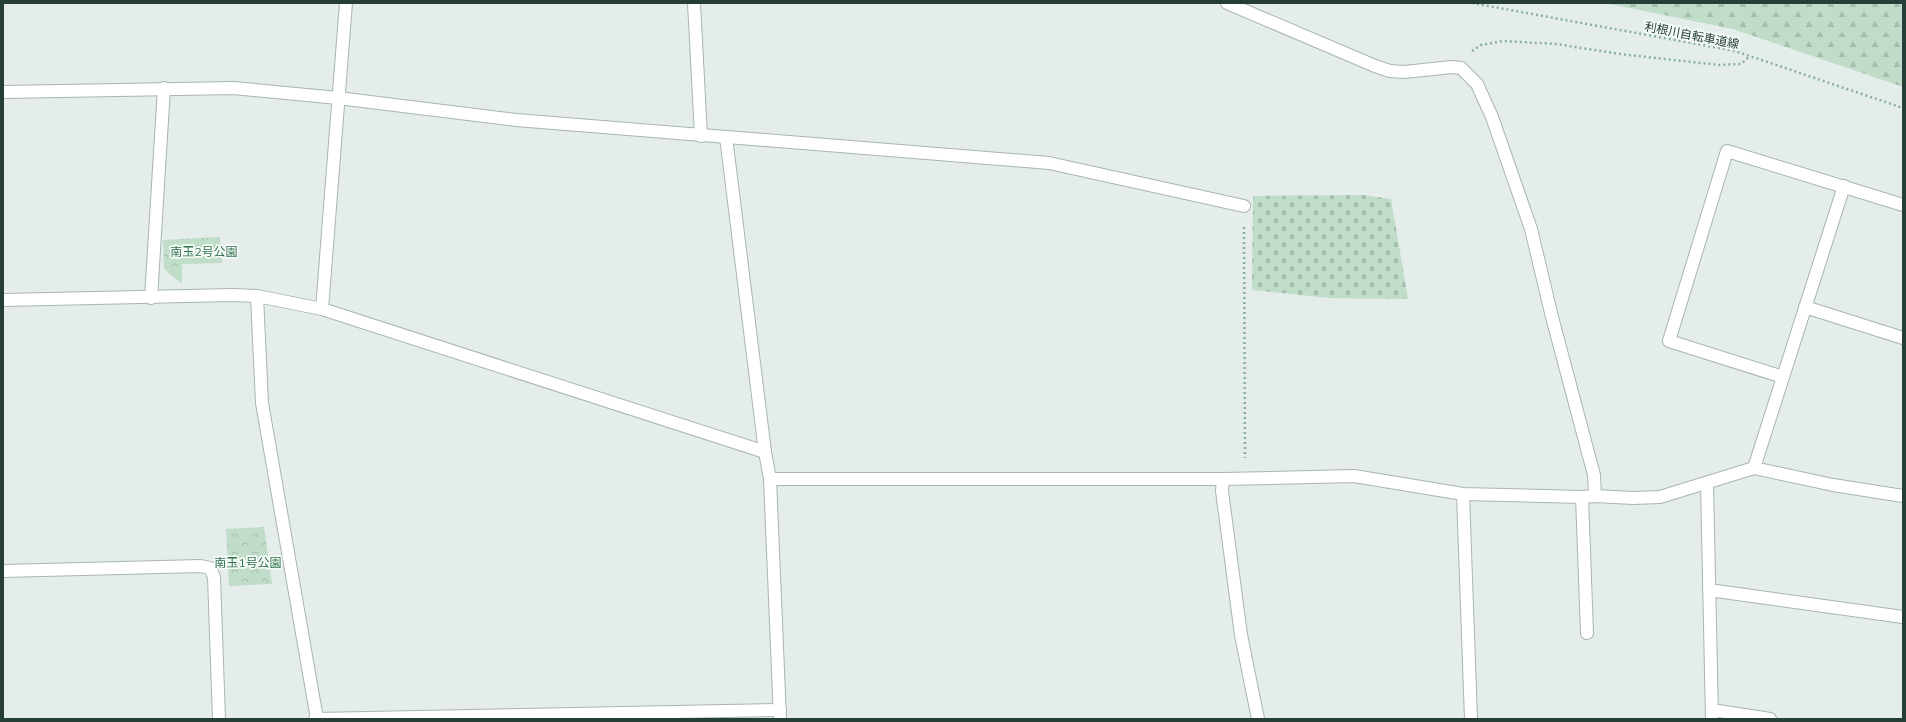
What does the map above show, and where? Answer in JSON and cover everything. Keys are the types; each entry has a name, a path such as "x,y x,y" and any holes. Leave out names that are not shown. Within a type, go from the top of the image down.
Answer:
{"street":[{"path":"322,309 346,3"},
{"path":"694,3 701,136"},
{"path":"1227,3 1374,66 1404,72 1452,67 1461,68 1477,84 1492,117 1531,228 1552,317 1594,475 1595,496"},
{"path":"151,298 164,88"},
{"path":"3,92 164,88 234,88 338,98 516,120 1049,163 1244,206"},
{"path":"257,296 262,403 316,719 780,714 770,479 765,452 726,137"},
{"path":"1783,377 1669,341 1727,151 1903,205"},
{"path":"1754,468 1844,186"},
{"path":"3,300 151,298 233,295 257,296 322,309 765,452"},
{"path":"1805,307 1903,338"},
{"path":"770,479 1223,479 1354,476 1463,494 1633,498 1660,496 1754,468 1833,485 1903,496"},
{"path":"1223,479 1222,491 1242,635 1258,719"},
{"path":"1707,483 1712,715 1770,719"},
{"path":"1463,494 1471,719"},
{"path":"1582,497 1587,633"},
{"path":"3,571 200,566 210,568 214,577 219,719"},
{"path":"1709,590 1903,617"}],"path":[{"name":"利根川自転車道線","path":"1472,3 1735,51 1903,108"},
{"path":"1469,53 1481,45 1503,41 1556,44 1620,54 1719,65 1741,64 1750,56"},
{"path":"1244,206 1245,478"}],"green space":[{"path":"1605,3 1903,3 1903,87 1733,29"},
{"path":"1363,195 1391,199 1408,299 1329,298 1252,290 1253,196"},
{"name":"南玉2号公園","path":"220,237 222,263 182,264 182,284 164,269 163,240"},
{"name":"南玉1号公園","path":"264,527 272,584 229,586 226,529"}]}
